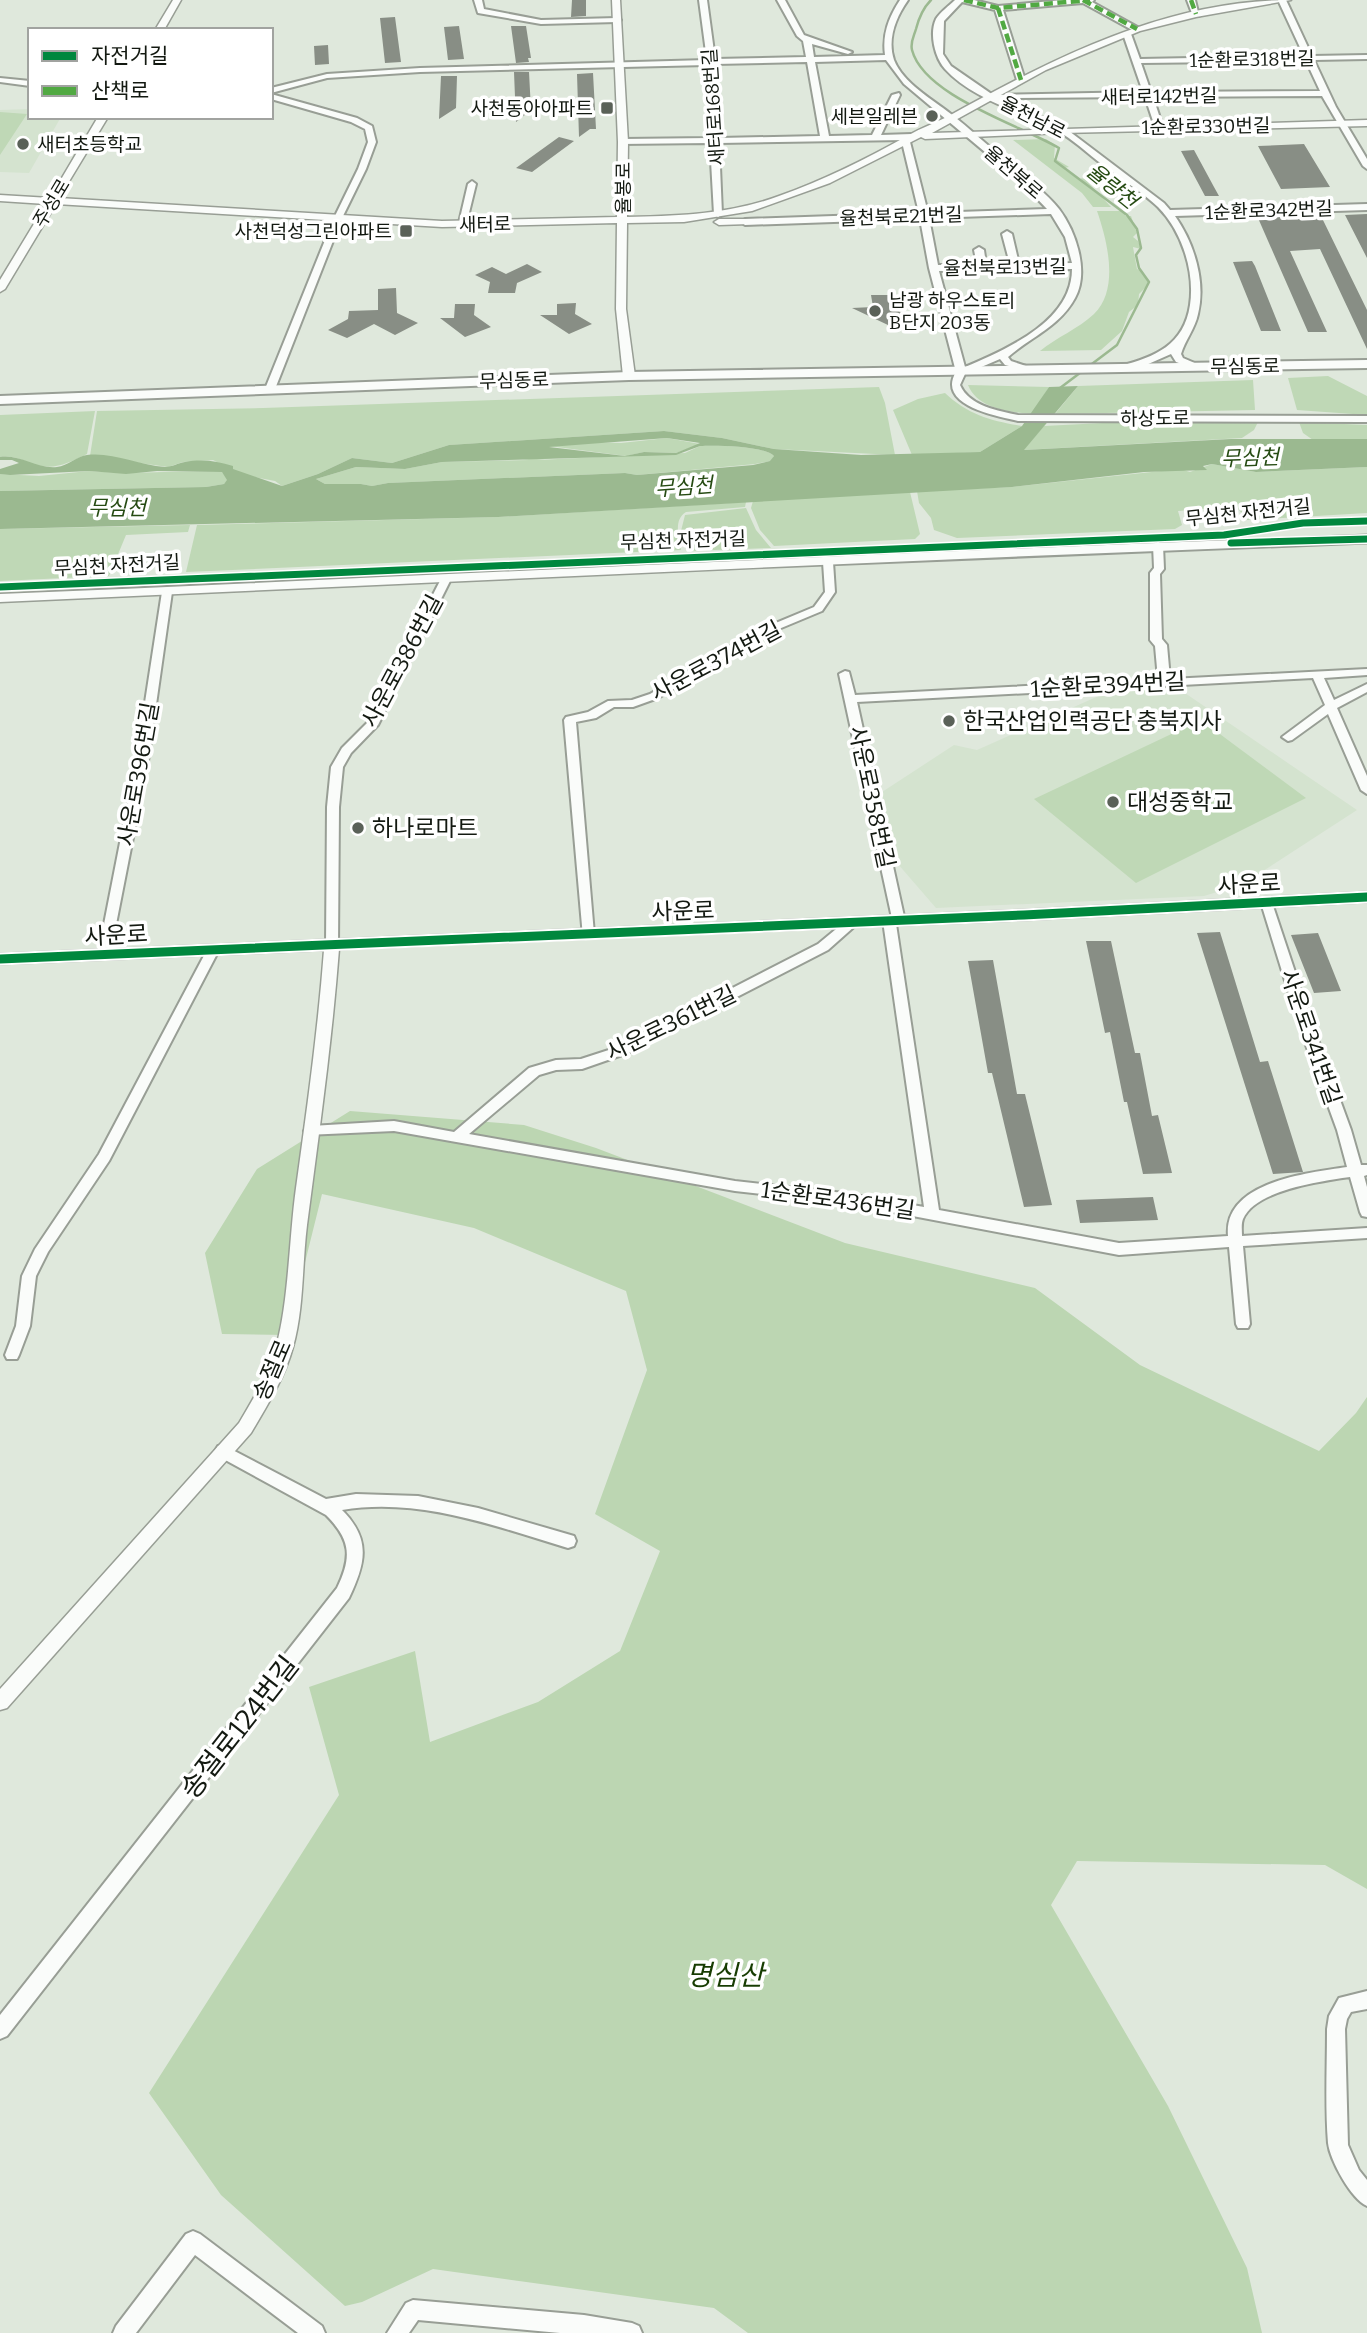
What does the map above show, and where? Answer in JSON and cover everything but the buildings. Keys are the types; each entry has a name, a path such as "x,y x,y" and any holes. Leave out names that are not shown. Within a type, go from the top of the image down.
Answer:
{"main road":[{"name":"무심동로","path":"0,400 629,376 883,371 958,378 1029,370 1367,365"}],"street":[{"path":"160,28 177,0"},
{"path":"478,0 481,11 541,22 617,20"},
{"name":"율봉로","path":"616,0 623,142 621,309 629,376"},
{"name":"새터로168번길","path":"703,0 712,61 718,214"},
{"path":"781,0 801,36 863,57"},
{"path":"273,93 333,76 620,64 890,57 890,25 904,0"},
{"path":"962,0 998,8 1085,0 1132,31 1138,61 1159,127"},
{"name":"율천남로","path":"962,0 940,20 937,42 939,54 957,76 989,98 1062,130 1170,213 1193,259 1192,320 1180,341"},
{"path":"1191,0 1196,14"},
{"path":"989,98 1078,52 1132,31 1196,14 1284,0 1325,93 1367,166"},
{"path":"998,8 1021,80"},
{"path":"807,40 825,140"},
{"name":"율천북로","path":"890,57 894,68 906,80 1040,193 1056,211 1072,245 1076,266 1075,287 1065,307 1048,325 1025,338 1010,351 958,378"},
{"name":"1순환로318번길","path":"1138,61 1367,57"},
{"path":"0,80 28,84"},
{"name":"새터로142번길","path":"989,98 1325,93"},
{"path":"270,389 338,218 372,142 369,128 354,120 273,95"},
{"path":"875,138 896,95"},
{"name":"새터로","path":"0,198 461,225 622,221 718,214 742,210 827,181 989,98"},
{"name":"주성로","path":"0,289 102,119"},
{"name":"1순환로330번길","path":"909,140 967,132 1367,123"},
{"path":"623,142 875,138 909,140 933,268 958,378"},
{"path":"461,225 471,184"},
{"name":"1순환로342번길","path":"1170,213 1367,207"},
{"path":"742,210 734,217 745,222"},
{"name":"율천북로21번길","path":"745,222 1056,211"},
{"path":"640,220 745,222"},
{"path":"1006,234 1015,266"},
{"path":"979,250 982,267"},
{"name":"율천북로13번길","path":"933,268 1076,266"},
{"path":"1180,341 1177,354 1179,360 1199,367"},
{"path":"1122,369 1159,358 1180,341"},
{"path":"1010,351 1002,359 1029,370"},
{"name":"하상도로","path":"958,378 956,390 966,400 998,415 1018,418 1367,419"},
{"path":"0,598 1158,545 1367,539"},
{"path":"1158,545 1159,569 1155,573 1156,640 1161,645 1164,681"},
{"name":"사운로374번길","path":"588,934 570,720 592,715 612,704 633,703 654,696 758,634 818,609 830,592 828,562"},
{"name":"사운로386번길","path":"332,945 333,807 337,767 346,751 372,725 446,579"},
{"name":"사운로396번길","path":"104,955 142,761 167,592"},
{"name":"1순환로394번길","path":"850,699 1367,671"},
{"name":"사운로358번길","path":"845,674 894,921 932,1213"},
{"path":"1317,674 1367,790"},
{"path":"1288,737 1330,707 1367,687"},
{"name":"사운로","path":"0,959 851,923 1367,897"},
{"name":"사운로341번길","path":"1267,902 1361,1170"},
{"name":"사운로361번길","path":"457,1137 534,1071 556,1065 582,1064 623,1050 823,947 851,923"},
{"name":"송절로","path":"0,1702 245,1427 266,1392 284,1349 290,1322 297,1241 327,1012 332,945"},
{"path":"12,1355 23,1326 29,1276 42,1249 104,1157 212,950"},
{"name":"1순환로436번길","path":"311,1131 394,1126 735,1186 844,1198 1119,1249 1367,1233"},
{"path":"1243,1324 1234,1222 1241,1208 1251,1199 1306,1182 1361,1170 1367,1212"},
{"name":"송절로124번길","path":"0,2030 342,1593 354,1570 356,1550 352,1535 343,1521 324,1506 223,1451"},
{"path":"324,1506 362,1499 431,1502 568,1541"},
{"path":"1367,2000 1346,2004 1338,2016 1336,2028 1338,2146 1352,2177 1367,2196"},
{"path":"122,2333 193,2241 315,2333"},
{"path":"397,2333 413,2310 584,2325 632,2333"}],"shaded area":[{"name":"새터초등학교","path":"28,109 28,119 60,119 29,173 0,172 0,110"},
{"path":"0,112 27,114 0,155"},
{"path":"1046,139 1055,145 1054,158 1069,167 1064,168 1065,170 1083,182 1081,178 1085,179 1111,207 1093,207 1082,193 1013,140"},
{"path":"1097,211 1123,211 1125,216 1131,216 1137,233 1133,237 1141,249 1133,247 1137,269 1142,271 1149,284 1139,294 1138,305 1129,312 1122,331 1101,350 1040,351 1088,319 1102,304 1107,291 1109,264"},
{"path":"1328,376 1367,396 1367,415 1297,410 1288,378"},
{"path":"1253,380 1255,410 1055,414 1078,386"},
{"path":"968,385 1049,387 1032,414 995,408 979,399"},
{"path":"879,387 885,403 895,455 774,449 722,438 664,431 449,445 392,463 352,458 318,474 282,486 275,481 243,475 213,460 183,462 168,467 90,456 97,411"},
{"path":"945,393 963,407 981,416 1022,426 980,452 912,455 893,410 918,399"},
{"path":"95,411 87,454 67,463 48,467 13,457 0,457 0,415"},
{"path":"1122,422 1258,422 1254,430 1242,438 1023,450 1044,426"},
{"path":"1299,422 1367,425 1367,439 1313,440 1303,433"},
{"path":"667,438 700,444 676,453 644,452 626,456 549,446 589,442 621,443"},
{"path":"700,446 751,448 774,456 771,461 755,464 637,475 625,473 388,483 372,486 325,484 316,479 356,467 405,469 442,462 529,460 491,454 516,450 553,458 537,460 685,453"},
{"path":"1212,464 1256,472 1367,467 1367,513 1247,520 1236,506 1178,511 1182,525 1175,529 957,538 934,530 931,518 919,503 917,491 1012,487 1180,469 1190,472"},
{"path":"89,471 222,472 227,475 228,480 224,484 206,487 0,491 0,474 39,476"},
{"path":"910,492 920,534 915,539 774,546 760,530 751,508 753,501"},
{"path":"746,502 745,507 686,512 678,524 681,550 186,572 197,525 498,517"},
{"path":"746,508 756,530 771,548 686,551 681,531 685,515"},
{"path":"190,525 188,532 126,535 109,576 0,581 0,529"},
{"name":"대성중학교","path":"1179,689 1357,810 1243,884 1204,896 936,908 891,856 879,794 954,745 977,750 1112,690"},
{"path":"1201,720 1306,798 1136,883 1034,799"}],"green space":[{"name":"명심산","path":"350,1111 524,1125 596,1148 845,1243 1035,1288 1140,1365 1319,1451 1356,1413 1367,1397 1367,1889 1325,1865 1077,1861 1051,1905 1168,2106 1247,2268 1262,2333 748,2333 714,2308 433,2269 362,2302 345,2306 221,2195 149,2093 339,1795 309,1687 415,1651 430,1742 538,1702 620,1651 660,1551 595,1514 647,1370 626,1291 474,1228 322,1194 287,1335 222,1334 205,1253 257,1169"}],"water":[{"name":"무심천","path":"1078,386 1024,450 1231,439 1367,439 1367,467 1256,472 1212,464 1203,466 1207,470 1144,472 1012,487 498,517 0,529 0,491 206,487 224,484 227,480 222,472 157,471 126,474 89,471 0,474 0,469 19,463 0,460 0,457 49,467 61,466 83,456 97,455 165,467 191,461 209,461 233,466 233,469 282,486 318,474 352,458 392,463 449,445 664,431 722,438 774,449 861,455 980,452 1022,426 1049,387","holes":["667,438 700,443 676,453 644,452 625,456 549,447","700,446 751,448 774,456 770,461 753,465 637,475 625,473 388,483 372,486 325,484 316,479 356,467 405,469 442,462 676,455"]}],"waterway":[{"name":"율량천","path":"931,0 918,21 912,42 912,50 920,66 935,81 975,108 1059,148 1055,161 1127,215 1137,229 1141,248 1136,255 1139,268 1149,282 1117,345 1060,388"}],"marked path":[{"path":"964,0 998,8 1090,0"},
{"path":"1083,0 1137,29"},
{"path":"1191,0 1196,14"},
{"path":"998,8 1021,80"}],"cycle path":[{"name":"무심천 자전거길","path":"0,587 1224,535 1303,523 1367,521"},
{"path":"1231,543 1367,539"},
{"path":"0,959 1024,915 1367,897"}],"place":[{"name":"사천동아아파트","path":"607,108"},
{"name":"세븐일레븐","path":"932,116"},
{"name":"새터초등학교","path":"23,144"},
{"name":"사천덕성그린아파트","path":"406,231"},
{"name":"남광 하우스토리 B단지 203동","path":"875,311"},
{"name":"한국산업인력공단 충북지사","path":"949,721"},
{"name":"대성중학교","path":"1113,802"},
{"name":"하나로마트","path":"358,828"}]}
